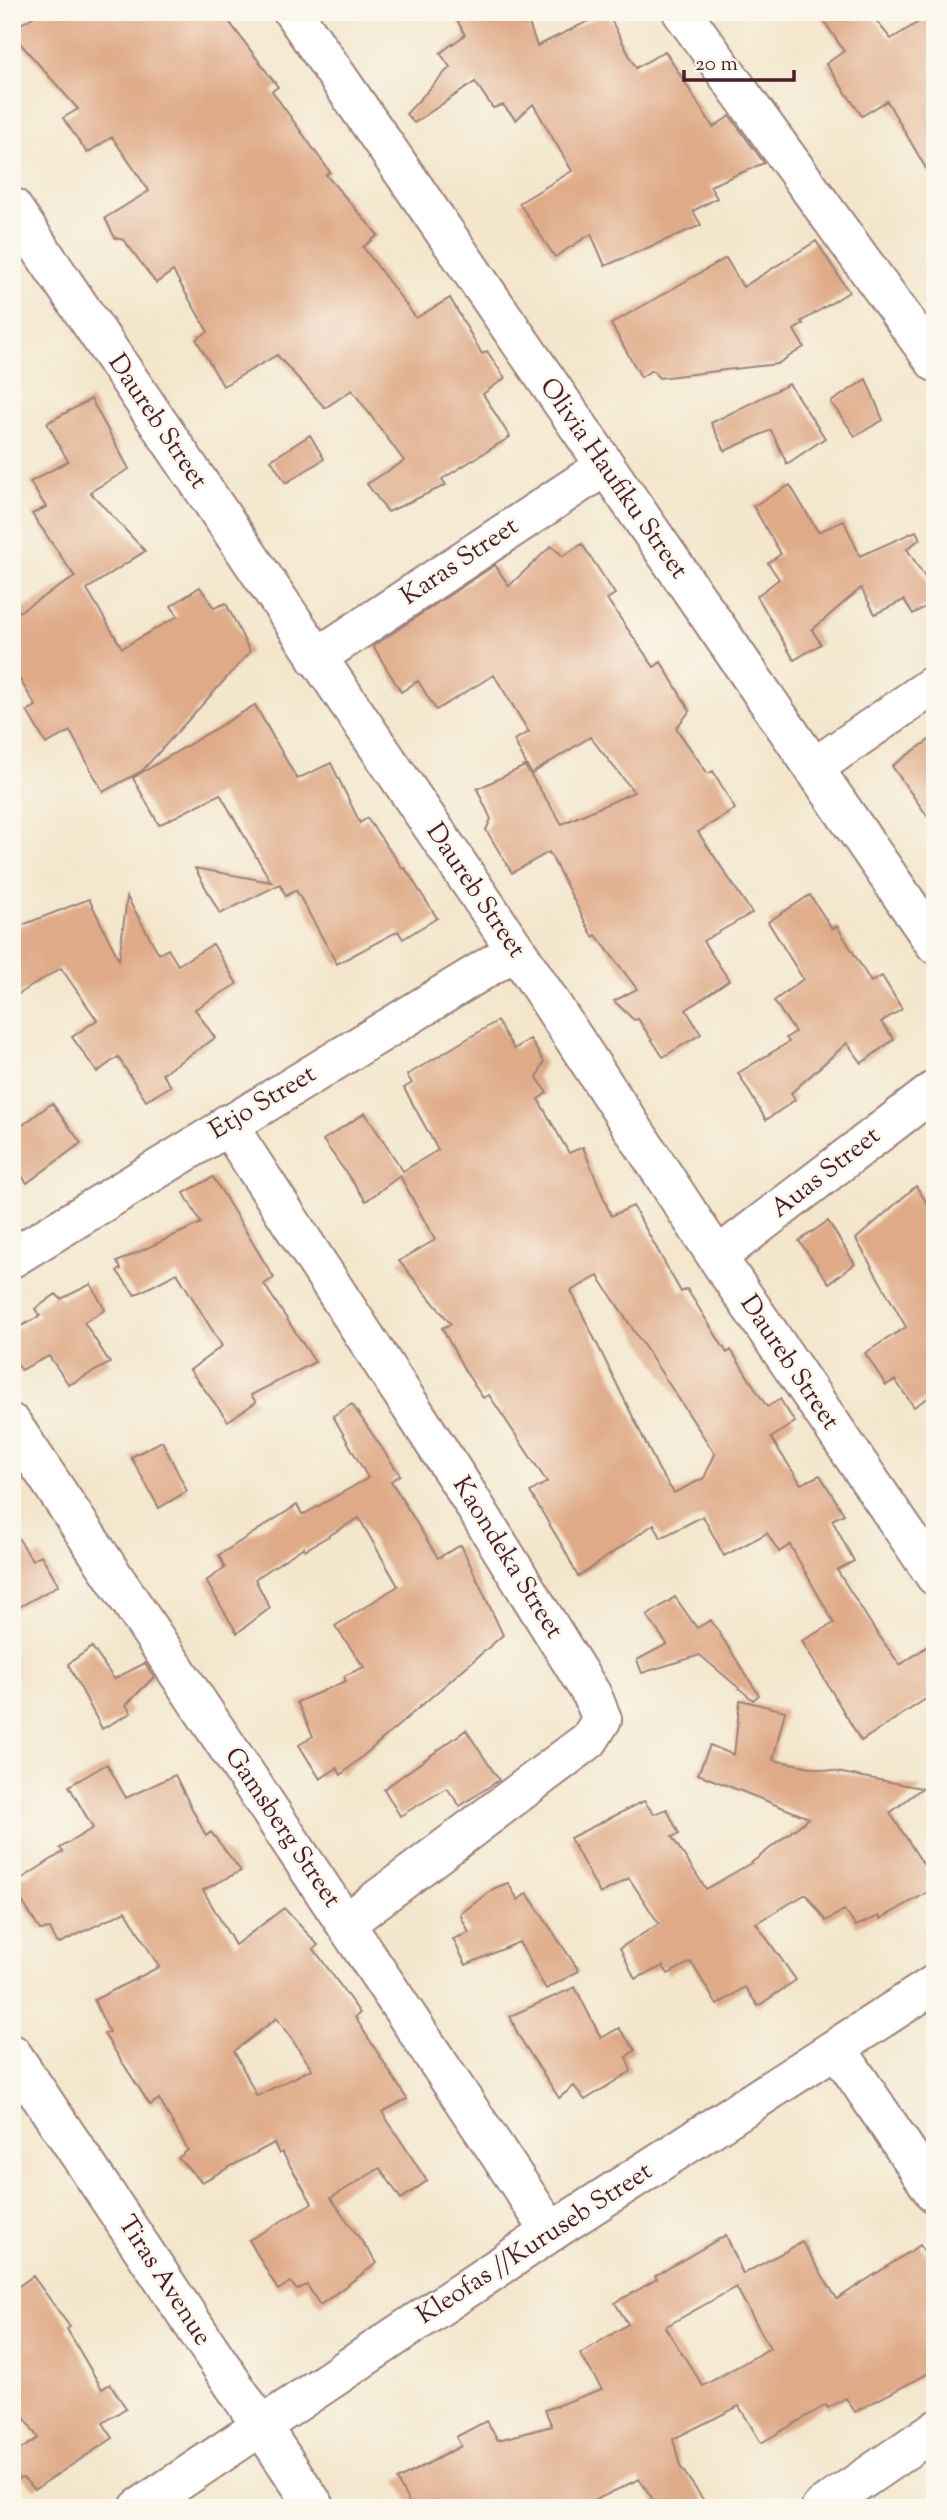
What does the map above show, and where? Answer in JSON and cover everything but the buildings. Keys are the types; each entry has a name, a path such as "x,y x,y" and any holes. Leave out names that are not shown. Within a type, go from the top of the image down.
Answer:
{"street":[{"name":"Olivia Haufiku Street","path":"293,12 935,944"},
{"path":"682,12 935,362"},
{"name":"Daureb Street","path":"12,207 516,950 717,1257 935,1577"},
{"name":"Karas Street","path":"316,658 604,467"},
{"path":"815,767 935,684"},
{"name":"Etjo Street","path":"12,1258 227,1124 516,950"},
{"name":"Auas Street","path":"717,1257 935,1090"},
{"name":"Kaondeka Street","path":"227,1124 461,1484 592,1695 602,1719 589,1740 346,1923"},
{"name":"Gamsberg Street","path":"12,1424 551,2232"},
{"name":"Kleofas //Kuruseb Street","path":"139,2508 551,2232 838,2050 935,1984"},
{"path":"838,2050 935,2194"},
{"name":"Tiras Avenue","path":"12,2054 316,2508"},
{"path":"821,2508 935,2430"}]}
